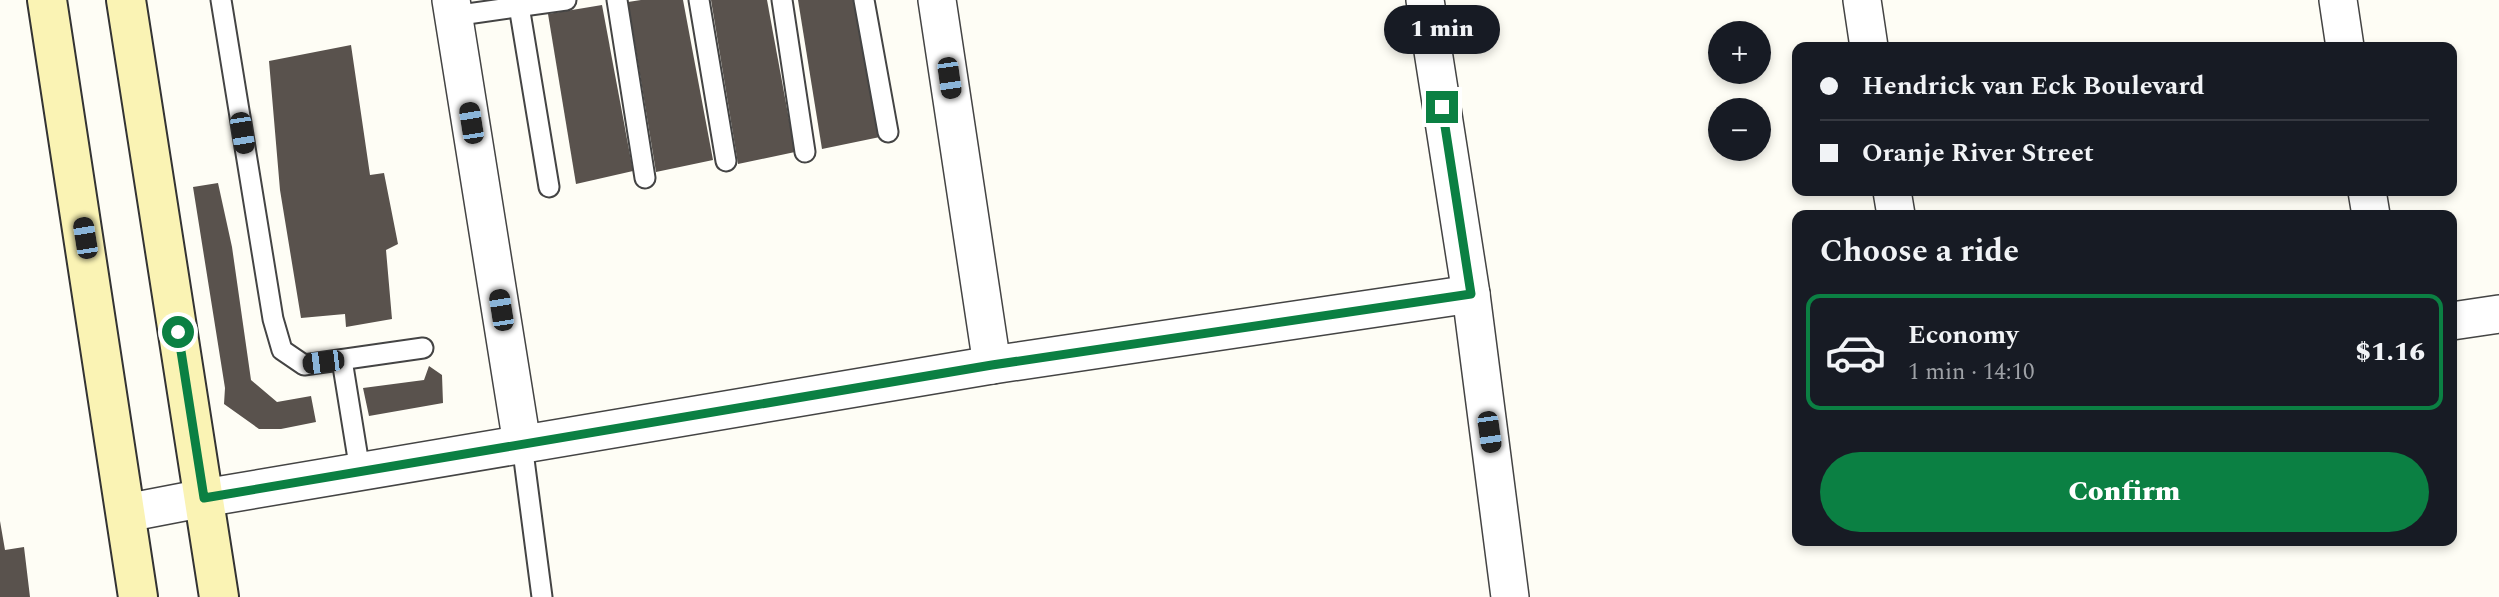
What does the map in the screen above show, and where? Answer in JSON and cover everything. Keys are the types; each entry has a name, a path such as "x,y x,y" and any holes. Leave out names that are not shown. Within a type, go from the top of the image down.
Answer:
{"main road":[{"path":"47,0 138,597"},
{"path":"126,0 219,597"}],"street":[{"path":"937,0 992,365"},
{"path":"1425,0 1471,294 1510,597"},
{"path":"1862,0 1868,42"},
{"path":"2338,0 2344,42"},
{"path":"452,8 522,444"},
{"path":"126,513 992,365 1471,294"},
{"path":"2457,320 2499,314"}],"lane":[{"path":"221,0 273,319 282,350 304,365 423,348"},
{"path":"452,8 566,0"},
{"path":"617,0 645,178"},
{"path":"699,0 726,161"},
{"path":"782,0 805,152"},
{"path":"864,0 888,132"},
{"path":"519,3 550,187"},
{"path":"342,360 360,471"},
{"path":"522,444 542,597"}],"building":[{"path":"683,0 713,160 656,172 628,2"},
{"path":"711,0 767,0 795,152 738,164"},
{"path":"798,0 854,0 880,137 822,149"},
{"path":"602,5 633,171 576,184 548,14"},
{"path":"351,45 370,175 384,173 398,244 386,250 392,319 346,327 345,314 301,318 280,190 269,61"},
{"path":"218,183 232,247 251,380 277,402 311,396 316,422 281,429 259,429 224,404 225,388 193,187"},
{"path":"429,366 442,375 443,403 369,416 363,388 424,380"},
{"path":"0,521 5,550 24,547 30,597 0,597"}],"route":[{"path":"178,332 204,498 992,365 1471,294 1442,107"}]}
